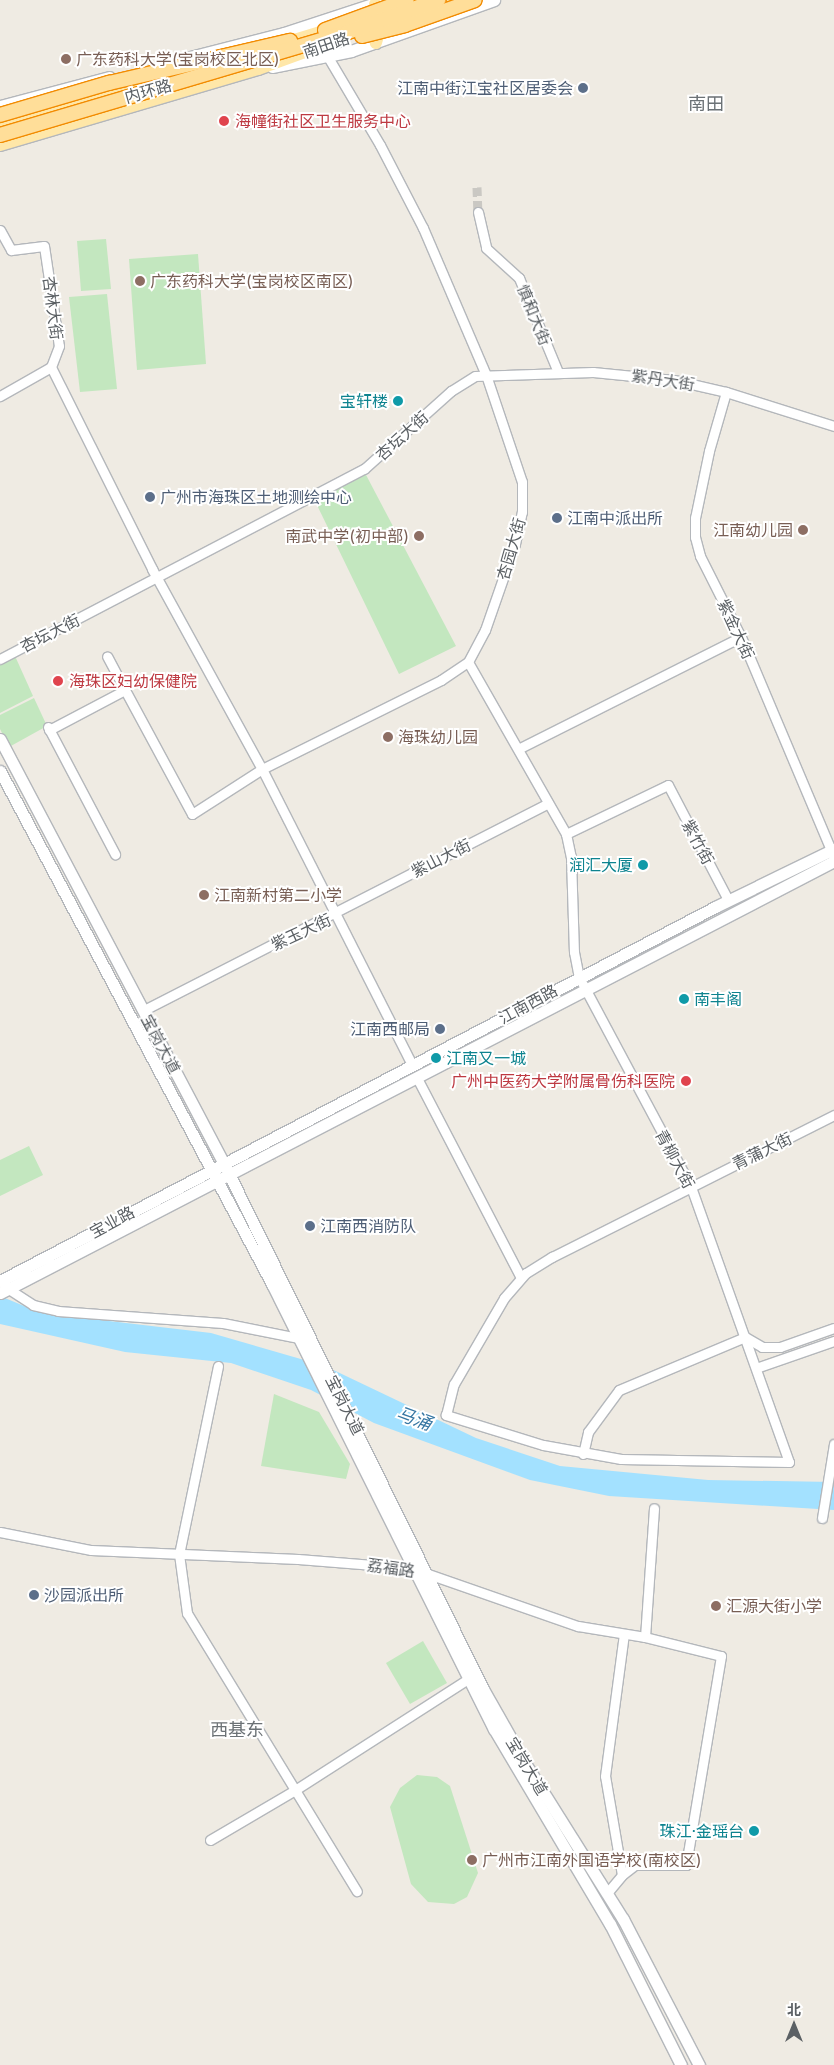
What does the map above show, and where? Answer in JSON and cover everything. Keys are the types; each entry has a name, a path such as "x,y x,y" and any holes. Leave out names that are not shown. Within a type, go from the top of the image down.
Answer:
{"highway":[{"name":"内环路","path":"0,127 290,41 408,0"},
{"name":"内环路","path":"0,135 251,62 373,24 438,0"},
{"path":"251,62 395,28 475,0"},
{"path":"0,115 109,82 290,41"}],"main road":[{"name":"南田路","path":"0,127 52,112 196,62 223,55 251,62 380,5 408,0"},
{"name":"南田路","path":"0,145 251,62 382,26 450,0"},
{"path":"251,62 328,57 376,43 489,1"},
{"path":"223,55 284,33 380,5 382,26 376,43"},
{"path":"0,106 167,64 196,62"},
{"path":"46,93 52,112"},
{"name":"宝岗大道","path":"0,739 224,1163 276,1281 298,1338 468,1679 523,1780 610,1924 681,2065"},
{"name":"宝岗大道","path":"0,771 217,1181 276,1281 505,1729 607,1893 699,2065"},
{"name":"江南西路","path":"224,1163 728,900 833,855"},
{"name":"宝业路","path":"2,1288 217,1181 417,1078 585,990 833,855"},
{"name":"宝业路","path":"2,1288 224,1163"}],"street":[{"path":"328,57 380,145 423,228 486,375"},
{"name":"慎和大街","path":"478,212 486,248 519,278 558,372"},
{"path":"0,230 11,250 0,251"},
{"name":"杏林大街","path":"11,250 44,246 59,346 52,367"},
{"path":"0,396 52,367 158,579 262,769 334,913"},
{"name":"紫丹大街","path":"486,375 558,372 648,376 726,392 834,426"},
{"name":"杏坛大街","path":"0,659 158,579 364,469 451,391 466,380 486,375"},
{"name":"杏园大街","path":"468,662 485,630 504,579 522,512 522,482 486,375"},
{"name":"紫金大街","path":"726,392 709,451 694,518 694,538 700,556 741,637 833,855"},
{"path":"520,748 741,637"},
{"path":"107,656 192,814 262,769 441,680 468,662 520,748 566,834 572,858 574,952 579,977 585,990"},
{"path":"115,854 49,728 126,690"},
{"name":"紫竹街","path":"566,834 668,785 728,900"},
{"name":"紫山大街","path":"334,913 548,803"},
{"name":"紫玉大街","path":"144,1010 334,913 412,1065"},
{"name":"青柳大街","path":"583,1454 621,1459 789,1462 691,1187 585,990"},
{"path":"417,1078 521,1278"},
{"name":"青蒲大街","path":"583,1454 446,1415 454,1384 504,1298 521,1278 552,1257 834,1115"},
{"path":"2,1288 33,1305 58,1312 223,1323 298,1338"},
{"path":"583,1454 588,1432 619,1390 744,1337 762,1347 780,1347 834,1328"},
{"path":"756,1368 834,1340"},
{"path":"218,1366 179,1554 187,1613 357,1891"},
{"path":"822,1518 834,1444"},
{"path":"646,1637 654,1508"},
{"name":"荔福路","path":"0,1532 91,1550 411,1568 481,1590 578,1626 646,1637 720,1656 686,1865 635,1865 622,1875"},
{"path":"607,1893 622,1875 605,1776 624,1634"},
{"path":"210,1840 295,1790 468,1679"}],"green space":[{"path":"106,239 111,289 81,291 77,241"},
{"path":"198,254 206,364 137,370 129,259"},
{"path":"107,294 117,389 80,392 69,297"},
{"path":"365,473 456,646 399,674 315,501"},
{"path":"15,656 33,696 0,713 0,664"},
{"path":"34,698 47,726 9,747 0,729 0,715"},
{"path":"29,1146 43,1175 0,1196 0,1160"},
{"path":"274,1394 319,1412 350,1464 346,1479 261,1466"},
{"path":"423,1641 447,1683 410,1704 386,1663"},
{"path":"417,1775 437,1777 450,1786 478,1873 467,1897 454,1904 428,1902 411,1884 390,1807 400,1788"}],"water":[{"name":"马涌","path":"0,1296 41,1313 211,1333 325,1366 476,1438 560,1466 708,1480 834,1482 834,1510 609,1496 530,1480 374,1423 311,1390 231,1363 125,1352 0,1324"}],"tunnel":[{"path":"477,187 478,212"}],"place":[{"name":"广东药科大学(宝岗校区北区)","path":"66,59"},
{"name":"江南中街江宝社区居委会","path":"583,88"},
{"name":"海幢街社区卫生服务中心","path":"224,121"},
{"name":"广东药科大学(宝岗校区南区)","path":"140,281"},
{"name":"宝轩楼","path":"398,401"},
{"name":"广州市海珠区土地测绘中心","path":"150,497"},
{"name":"江南中派出所","path":"557,518"},
{"name":"江南幼儿园","path":"803,530"},
{"name":"南武中学(初中部)","path":"419,536"},
{"name":"海珠区妇幼保健院","path":"58,681"},
{"name":"海珠幼儿园","path":"388,737"},
{"name":"润汇大厦","path":"643,865"},
{"name":"江南新村第二小学","path":"204,895"},
{"name":"南丰阁","path":"684,999"},
{"name":"江南西邮局","path":"440,1029"},
{"name":"江南又一城","path":"436,1058"},
{"name":"广州中医药大学附属骨伤科医院","path":"686,1081"},
{"name":"江南西消防队","path":"310,1226"},
{"name":"沙园派出所","path":"34,1595"},
{"name":"汇源大街小学","path":"716,1606"},
{"name":"珠江·金瑶台","path":"754,1831"},
{"name":"广州市江南外国语学校(南校区)","path":"472,1860"}],"district":[{"name":"南田","path":"706,104"},
{"name":"西基东","path":"237,1730"}]}
